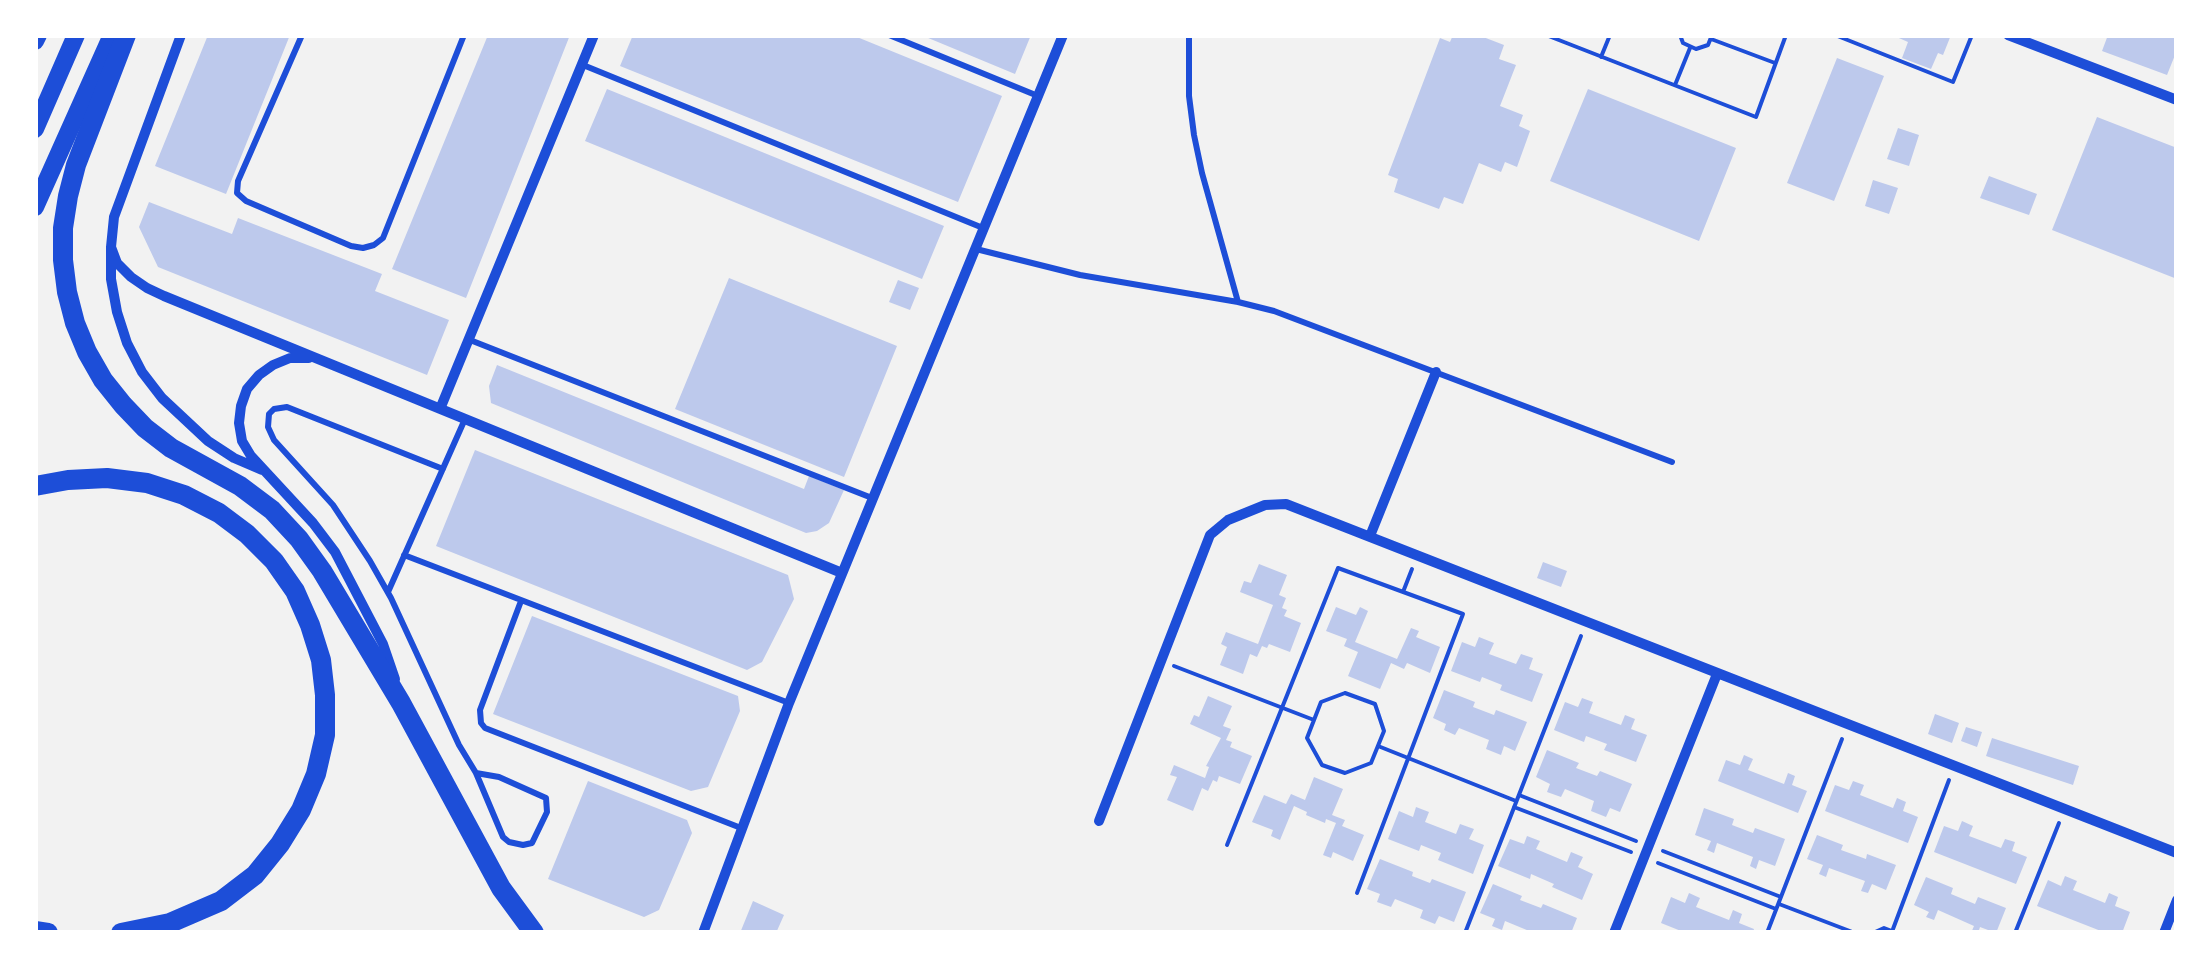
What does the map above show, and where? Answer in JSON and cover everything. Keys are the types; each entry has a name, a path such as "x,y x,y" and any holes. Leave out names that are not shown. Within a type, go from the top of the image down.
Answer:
{"highway":[{"path":"126,35 76,165 63,228 67,292 87,352 113,393 146,428 171,448 240,486 272,510 299,539 401,703 501,888 534,933"},
{"path":"35,486 107,478 184,495 219,512 274,561 295,591 321,660 326,695 325,735 316,774 301,810 280,844 255,875 221,901 170,923 121,933"},
{"path":"35,931 48,933"}],"main road":[{"path":"35,129 76,35"},
{"path":"35,208 112,35"}],"street":[{"path":"181,35 114,217 111,280 128,343 142,372 162,398 208,441 262,470"},
{"path":"440,409 594,35"},
{"path":"703,933 789,703 1063,35"},
{"path":"2008,35 2177,100"},
{"path":"110,247 117,263 146,288 842,573"},
{"path":"325,362 290,358 258,375 241,406 242,440 250,456 314,523 335,552 383,644 401,703"},
{"path":"1370,536 1436,372"},
{"path":"1099,821 1210,535 1228,520 1265,505 1286,504 2177,853"},
{"path":"1614,933 1716,674"},
{"path":"2164,933 2177,900"}],"lane":[{"path":"302,35 238,181 237,193 246,201 363,248 383,238 388,228 464,35"},
{"path":"889,35 1038,96"},
{"path":"1189,35 1189,96 1194,135 1238,302"},
{"path":"582,64 984,229"},
{"path":"976,248 1080,275 1238,302 1312,324 1672,462"},
{"path":"468,340 872,498"},
{"path":"443,469 287,407 269,414 268,427 274,440 333,505 388,593 503,837 523,845 532,843 547,812 546,798 499,777 476,773"},
{"path":"388,593 465,419"},
{"path":"404,556 789,703"},
{"path":"521,601 480,710 485,728 741,828"}],"path":[{"path":"1546,35 1756,117 1786,35"},
{"path":"1601,56 1610,35"},
{"path":"1680,35 1690,48 1702,48 1712,37 1776,63"},
{"path":"1835,35 1953,82 1972,35"},
{"path":"1675,86 1690,48"},
{"path":"1403,592 1417,555"},
{"path":"1227,845 1338,568 1463,614 1357,893"},
{"path":"1465,933 1587,622"},
{"path":"1161,660 1314,720"},
{"path":"1344,693 1375,704 1384,731 1378,746 1371,763 1345,773 1322,765 1307,738 1321,702 1344,693"},
{"path":"1767,933 1848,725"},
{"path":"1378,746 1516,801"},
{"path":"1873,933 1884,928 1895,931 1954,766"},
{"path":"2015,933 2064,809"},
{"path":"1778,904 1855,933"}],"building":[{"path":"208,35 290,35 226,194 155,166"},
{"path":"488,35 570,35 466,298 392,269"},
{"path":"633,35 852,35 1002,96 958,202 620,66"},
{"path":"921,35 1031,35 1015,74"},
{"path":"1453,35 1478,35 1504,45 1499,59 1516,65 1500,106 1523,115 1519,126 1530,131 1517,167 1505,162 1501,172 1479,163 1463,204 1444,197 1439,209 1394,192 1398,179 1388,175 1440,38 1450,42"},
{"path":"1892,35 1951,35 1943,55 1938,53 1931,69 1902,58 1908,42"},
{"path":"2108,35 2177,35 2177,50 2167,75 2102,51"},
{"path":"1837,58 1884,76 1834,201 1787,183"},
{"path":"607,89 944,226 922,279 585,141"},
{"path":"1588,89 1736,148 1699,241 1550,181"},
{"path":"2097,117 2177,148 2177,279 2052,230"},
{"path":"1898,128 1919,135 1909,166 1887,159"},
{"path":"1989,176 2037,194 2029,215 1980,198"},
{"path":"1873,180 1898,188 1889,214 1865,206"},
{"path":"149,202 232,234 238,218 382,274 375,291 449,320 427,375 158,267 139,227"},
{"path":"729,278 897,346 844,477 675,409"},
{"path":"898,280 919,288 910,310 889,302"},
{"path":"497,365 804,489 809,476 844,490 829,523 806,533 491,403 489,386"},
{"path":"475,450 788,575 794,599 762,662 747,670 436,546"},
{"path":"1543,562 1567,571 1561,587 1537,578"},
{"path":"1259,564 1287,575 1279,595 1286,598 1284,616 1301,623 1290,652 1269,644 1267,648 1262,646 1257,657 1250,654 1243,674 1220,665 1227,647 1221,644 1226,632 1258,644 1273,605 1240,592 1244,581 1251,583"},
{"path":"1336,607 1356,615 1360,607 1368,611 1355,642 1397,659 1411,628 1419,631 1416,637 1440,647 1430,673 1407,663 1404,669 1391,663 1380,689 1348,676 1358,652 1344,646 1347,639 1326,631"},
{"path":"532,616 738,696 740,711 708,787 691,791 493,714"},
{"path":"1479,637 1494,643 1489,654 1516,664 1521,654 1533,658 1529,669 1543,674 1532,702 1500,690 1502,685 1482,677 1480,682 1451,671 1462,642 1475,647"},
{"path":"1444,690 1475,702 1473,707 1494,715 1496,710 1527,722 1515,751 1504,746 1501,755 1486,749 1489,740 1459,728 1455,735 1444,730 1446,724 1433,718"},
{"path":"1208,696 1232,706 1223,726 1231,729 1226,740 1232,742 1230,747 1252,756 1240,784 1219,776 1208,791 1202,788 1193,811 1167,800 1177,777 1170,775 1174,765 1205,778 1209,767 1206,766 1221,738 1190,724 1194,715 1199,717"},
{"path":"1582,698 1593,702 1589,713 1621,725 1625,715 1635,719 1631,729 1647,735 1636,762 1604,750 1607,744 1586,736 1584,742 1554,730 1565,702 1578,707"},
{"path":"1935,714 1959,723 1952,743 1928,734"},
{"path":"1966,727 1982,732 1977,747 1961,741"},
{"path":"1992,738 2079,766 2073,785 1986,756"},
{"path":"1547,750 1579,763 1576,768 1597,776 1600,771 1632,784 1620,812 1610,808 1606,817 1591,811 1594,801 1565,789 1561,797 1547,792 1550,784 1536,777"},
{"path":"1744,755 1753,759 1748,770 1784,784 1788,773 1795,776 1792,785 1807,791 1798,813 1718,781 1726,760 1740,765"},
{"path":"1314,777 1343,789 1332,815 1345,820 1342,826 1364,835 1353,861 1333,852 1331,858 1323,855 1336,823 1326,819 1325,823 1294,806 1280,840 1271,836 1273,830 1252,822 1264,795 1286,804 1291,794 1305,800"},
{"path":"588,781 687,820 692,833 659,910 644,917 548,879"},
{"path":"1853,781 1864,785 1860,795 1893,808 1897,798 1906,802 1903,811 1918,817 1908,843 1825,811 1835,785 1849,790"},
{"path":"1416,807 1429,812 1425,822 1456,834 1460,824 1474,829 1469,839 1484,845 1473,874 1438,860 1441,853 1421,845 1419,851 1388,839 1399,811 1413,817"},
{"path":"1704,808 1734,819 1732,825 1785,839 1775,866 1759,860 1756,869 1750,866 1753,857 1717,843 1714,853 1707,850 1711,841 1695,835"},
{"path":"1962,821 1973,826 1969,836 2001,848 2005,839 2015,842 2012,851 2027,857 2016,884 1934,852 1944,826 1958,831"},
{"path":"1817,835 1843,845 1841,850 1896,865 1886,890 1872,884 1868,893 1861,891 1865,881 1829,868 1826,877 1819,874 1823,865 1807,859"},
{"path":"1527,836 1540,841 1536,849 1567,862 1571,852 1583,857 1578,867 1593,874 1582,900 1531,874 1530,879 1498,866 1510,839 1524,844"},
{"path":"1380,859 1430,883 1432,879 1466,892 1454,922 1439,916 1435,924 1420,918 1423,910 1395,899 1391,907 1377,902 1380,894 1367,889"},
{"path":"2065,876 2077,881 2073,890 2105,903 2109,893 2118,897 2115,906 2130,912 2122,933 2106,933 2037,906 2048,880 2061,886"},
{"path":"1926,877 1953,888 1951,894 1975,904 1978,897 2006,908 1996,933 1980,927 1978,933 1971,933 1974,926 1938,910 1934,920 1926,917 1929,912 1914,905"},
{"path":"1493,884 1522,896 1520,900 1541,908 1543,904 1577,918 1571,933 1534,933 1505,921 1502,930 1492,926 1495,919 1480,913"},
{"path":"1689,893 1700,898 1696,907 1729,920 1733,910 1742,914 1739,923 1754,929 1753,933 1686,933 1661,923 1671,897 1685,903"},
{"path":"753,901 784,915 776,933 740,933"}]}
